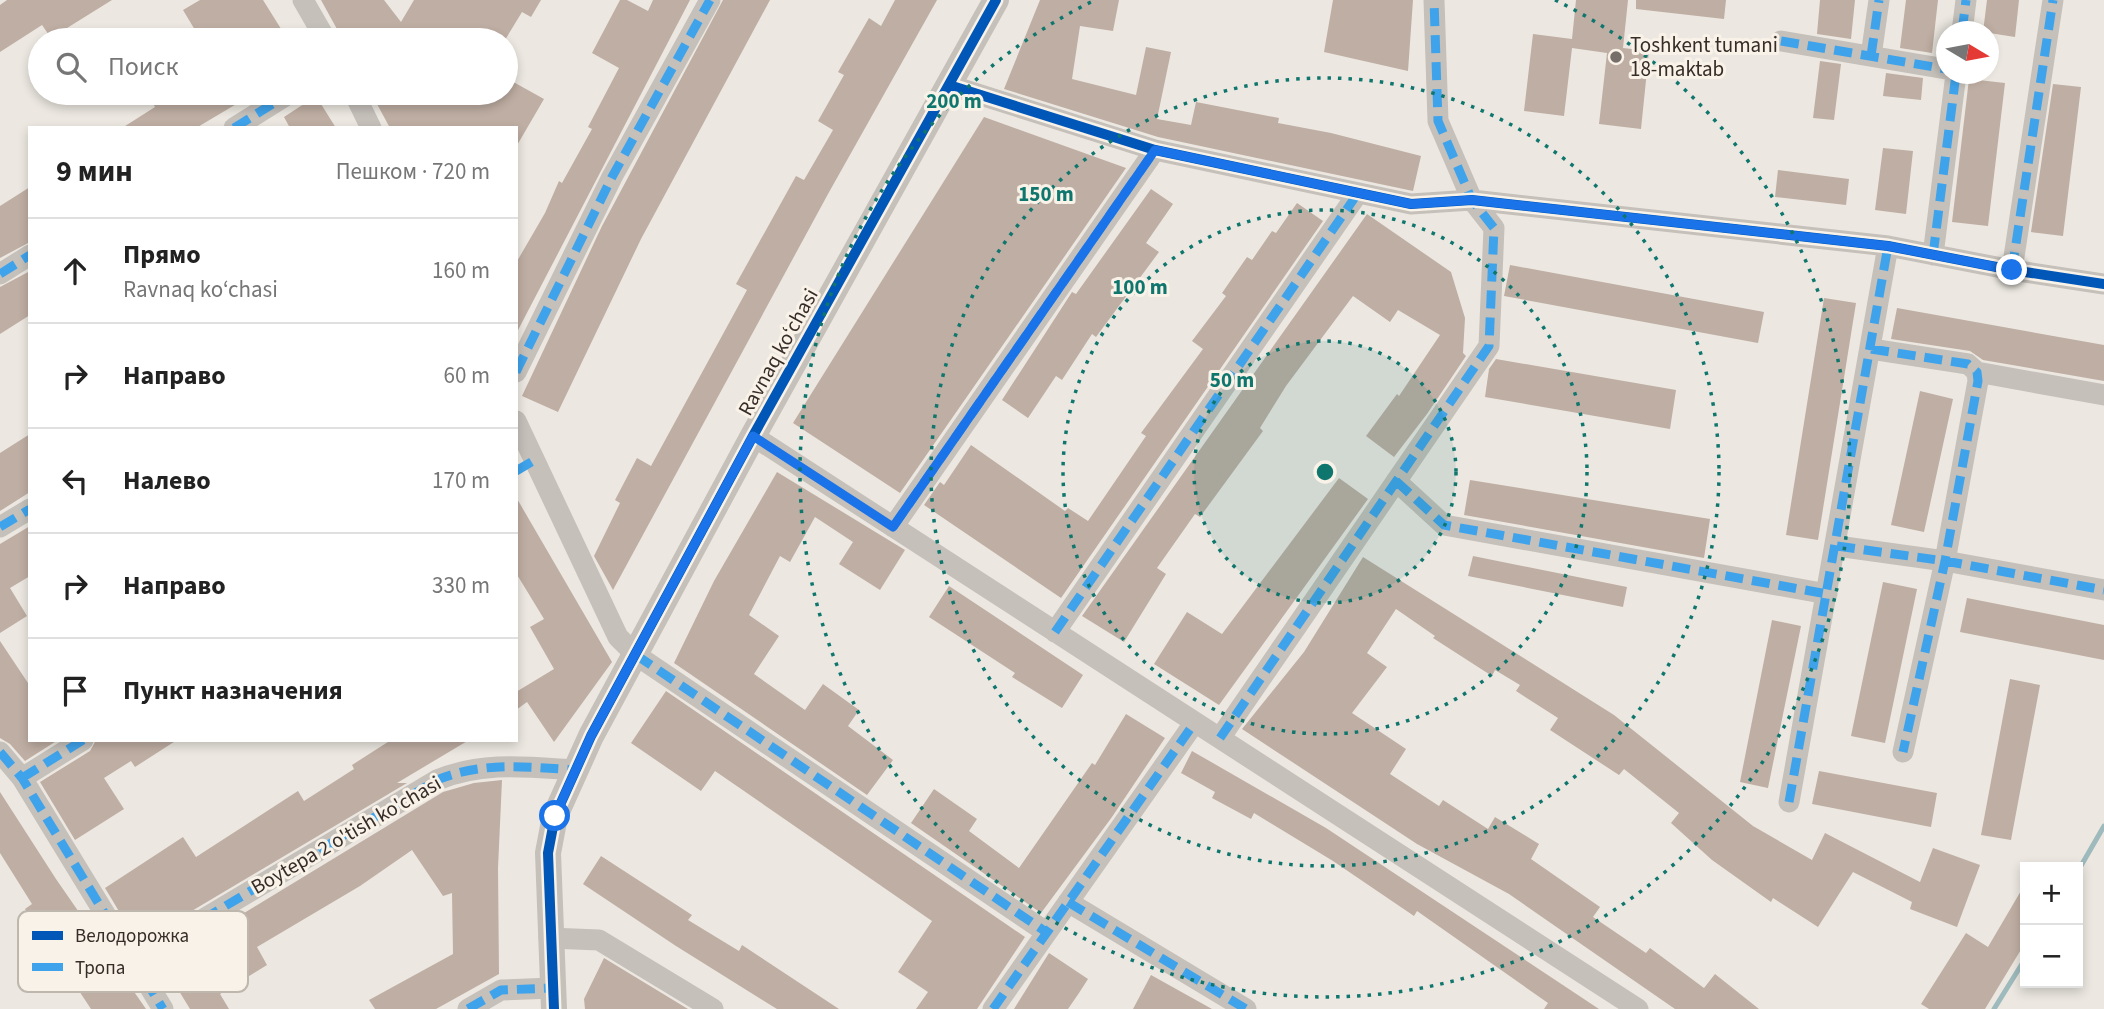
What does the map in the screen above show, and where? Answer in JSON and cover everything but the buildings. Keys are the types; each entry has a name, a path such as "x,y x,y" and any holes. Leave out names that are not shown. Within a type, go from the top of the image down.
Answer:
{"street":[{"path":"303,0 319,28"},
{"path":"518,368 612,177 710,0"},
{"name":"Ravnaq ko‘chasi","path":"553,998 548,853 555,816 576,769 753,436 996,0"},
{"path":"1220,738 1489,346 1494,228 1472,200 1438,121 1434,0"},
{"path":"1871,56 1879,0"},
{"path":"1963,21 1966,0"},
{"path":"2012,270 2053,0"},
{"path":"1781,41 1936,67"},
{"path":"1933,255 1955,84"},
{"path":"949,85 1155,150 1411,204 1472,200 1888,246 2012,270 2104,284"},
{"path":"237,126 271,105"},
{"path":"360,105 371,126"},
{"path":"893,527 1155,150"},
{"path":"1055,632 1358,193"},
{"path":"1789,802 1837,546 1888,246"},
{"path":"0,274 28,256"},
{"path":"1871,349 1968,363 1977,372 2104,395"},
{"path":"1903,752 1945,561 1977,372"},
{"path":"518,432 524,466 618,637 636,654 1046,932"},
{"path":"753,436 1638,1009"},
{"path":"1396,481 1444,526 1827,594"},
{"path":"0,527 28,510"},
{"path":"1837,546 1945,561 2104,590"},
{"path":"993,1009 1195,722"},
{"path":"22,778 80,742"},
{"path":"0,752 22,778 103,911"},
{"name":"Boytepa 2 o'tish ko'chasi","path":"217,911 437,780 461,770 498,765 576,769"},
{"path":"1068,902 1246,1009"},
{"path":"549,938 599,940 713,1009"},
{"path":"468,1009 501,990 553,998"},
{"path":"152,992 163,1009"}],"waterway":[{"path":"2083,862 2104,826"},
{"path":"1994,1009 2020,967"}],"marked path":[{"path":"518,368 612,177 710,0"},
{"path":"1220,738 1489,346 1494,228 1472,200 1438,121 1434,0"},
{"path":"1871,56 1879,0"},
{"path":"1963,21 1966,0"},
{"path":"2012,270 2053,0"},
{"path":"1781,41 1936,67"},
{"path":"1933,255 1955,84"},
{"path":"237,126 271,105"},
{"path":"893,527 1155,150"},
{"path":"1055,632 1358,193"},
{"path":"1789,802 1888,246"},
{"path":"0,274 28,256"},
{"path":"1871,349 1968,364 1977,372 1978,381 1945,561 1903,752"},
{"path":"518,470 533,461"},
{"path":"1396,481 1444,525 1827,594"},
{"path":"0,527 28,510"},
{"path":"1837,546 1945,561 2104,590"},
{"path":"636,655 1046,932"},
{"path":"993,1009 1195,722"},
{"path":"22,778 80,742"},
{"path":"0,752 22,778 103,911"},
{"path":"217,911 437,780 488,768 576,770"},
{"path":"1068,902 1246,1009"},
{"path":"468,1009 501,990 552,988"},
{"path":"153,992 163,1009"}],"cycle path":[{"path":"554,1009 548,853 555,816 591,736 753,436 996,0"},
{"path":"949,85 1155,150 1411,204 1472,200 1888,246 2012,270 2104,284"}],"place":[{"name":"Toshkent tumani 18-maktab","path":"1616,57"}],"route":[{"path":"555,816 591,736 753,436 893,527 1155,150 1411,204 1472,200 1888,246 2012,270"}]}
